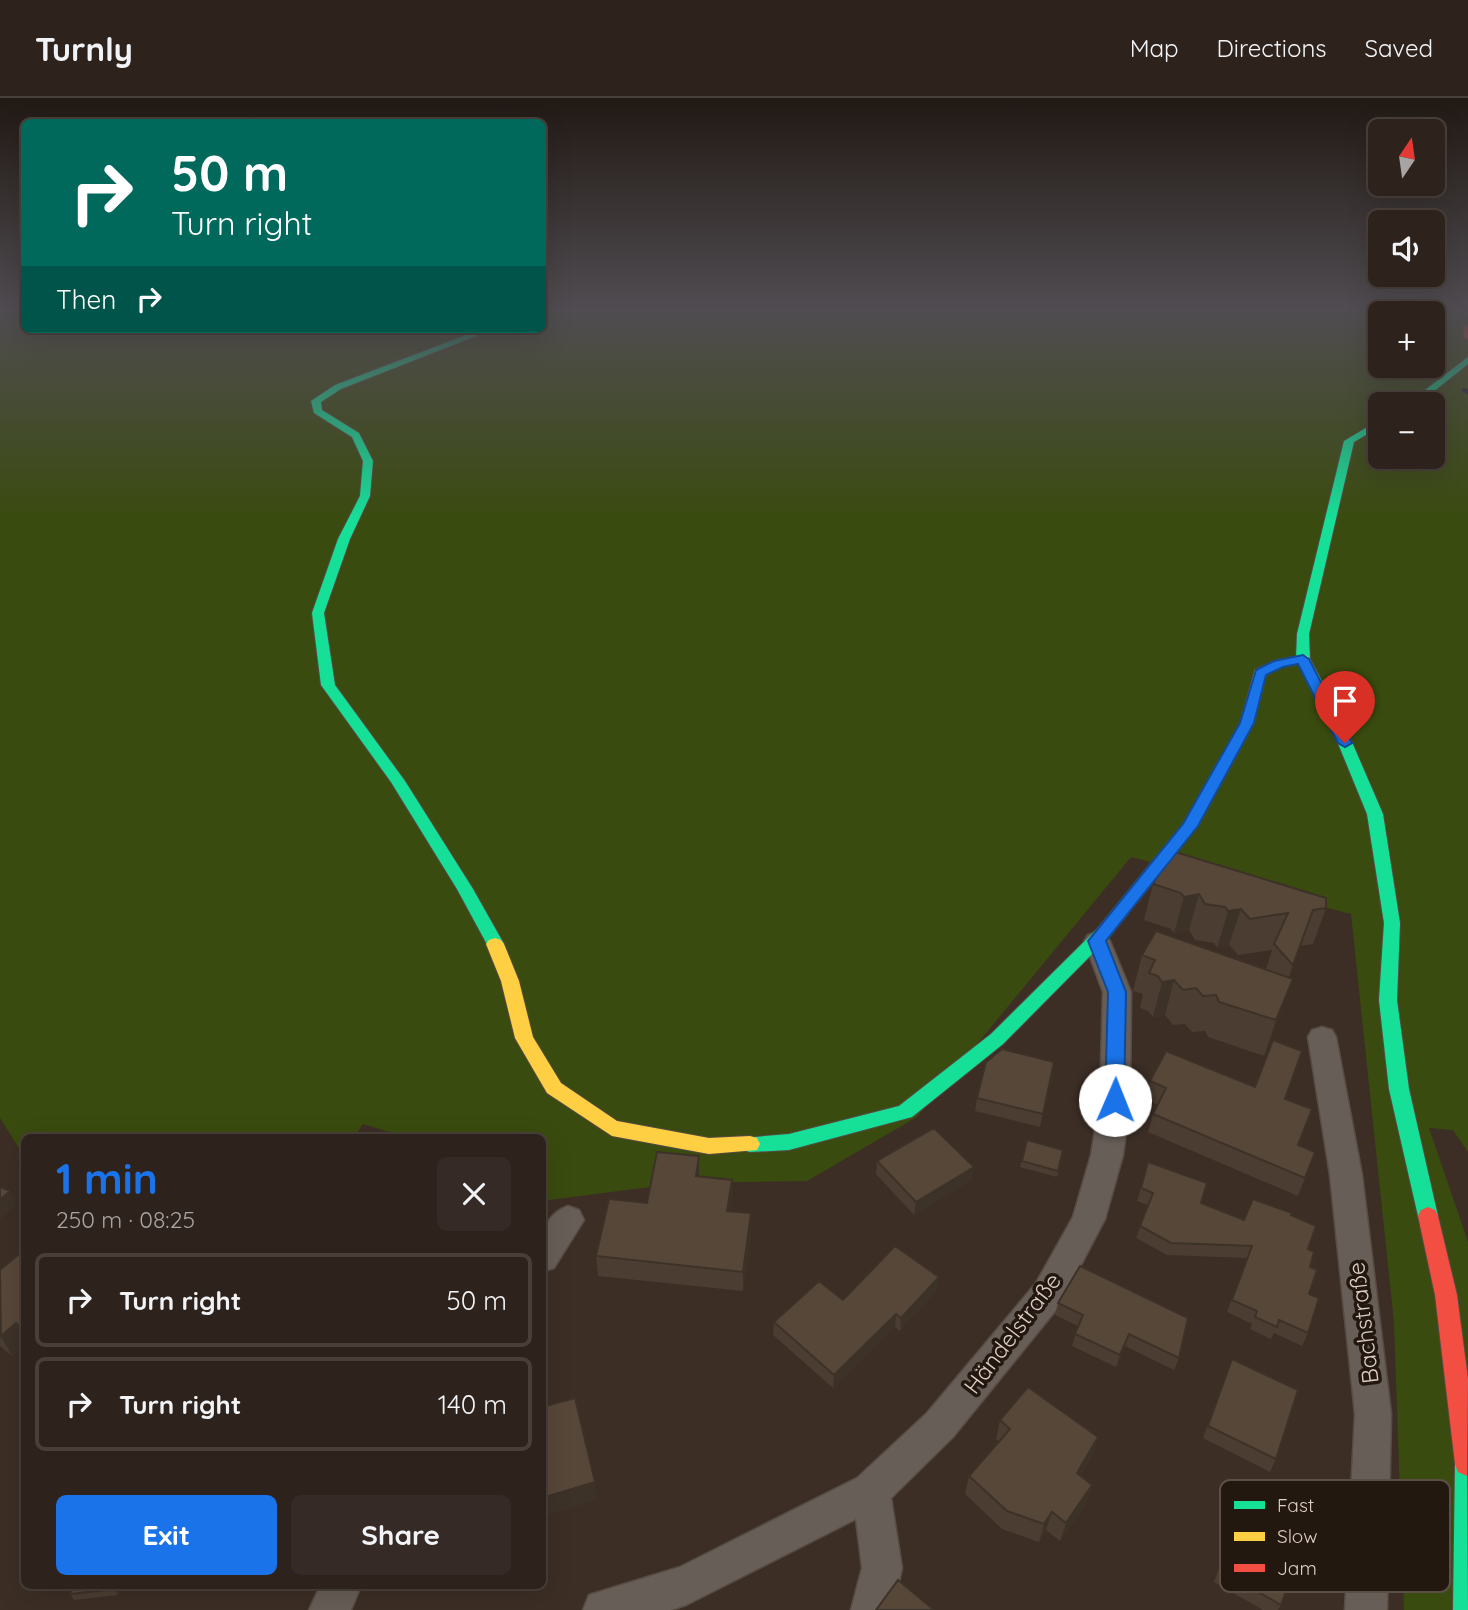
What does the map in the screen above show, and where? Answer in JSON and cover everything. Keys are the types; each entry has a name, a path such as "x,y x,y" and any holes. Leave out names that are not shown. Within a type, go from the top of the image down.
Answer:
{"street":[{"path":"355,381 338,387 316,401 317,411 356,435 369,461 365,496 344,539 318,613 328,685 398,781 465,889 510,981 524,1038 554,1088 612,1128 709,1146 789,1142 905,1112 997,1039 1097,941 1190,826 1247,723 1260,673 1279,663 1303,659"},
{"path":"1427,392 1442,381"},
{"path":"1368,430 1349,441 1303,634 1303,659 1335,719 1375,814 1392,923 1388,1000 1399,1089 1446,1295 1467,1450 1466,1610"},
{"name":"Händelstraße","path":"604,1610 685,1585 871,1491 940,1425 1048,1294 1089,1219 1107,1155 1115,1100 1117,992 1097,941"},
{"name":"Bachstraße","path":"1322,1037 1346,1175 1373,1414 1371,1480"},
{"path":"546,1252 568,1220"},
{"path":"871,1491 882,1569 872,1610"},
{"path":"330,1610 340,1589"},
{"name":"Bachstraße","path":"1366,1610 1367,1592"}],"green space":[{"path":"0,381 1468,381 1468,1152 1453,1130 1429,1128 1468,1242 1468,1610 1404,1610 1403,1592 1450,1592 1450,1480 1399,1480 1394,1322 1351,914 1131,857 917,1117 807,1181 681,1183 549,1200 546,1198 546,1134 396,1134 363,1124 357,1134 21,1134 21,1151 0,1118"}],"building":[{"path":"1172,851 1326,898 1326,908 1313,910 1293,965 1274,944 1288,913 1250,919 1241,909 1228,911 1225,907 1205,904 1199,894 1184,897 1181,893 1153,884"},
{"path":"1156,931 1293,979 1276,1020 1219,1002 1216,995 1203,996 1196,988 1183,990 1174,980 1162,982 1158,976 1149,973 1155,960 1142,955"},
{"path":"1273,1040 1302,1051 1285,1099 1312,1109 1298,1145 1315,1152 1305,1178 1153,1114 1166,1088 1150,1081 1166,1051 1255,1087"},
{"path":"1002,1049 1054,1062 1043,1114 977,1098 986,1062"},
{"path":"934,1128 974,1167 916,1202 877,1161"},
{"path":"1027,1140 1063,1150 1058,1171 1022,1161"},
{"path":"657,1152 699,1156 696,1176 732,1180 727,1211 751,1213 743,1272 596,1256 609,1199 647,1203"},
{"path":"1148,1162 1207,1183 1201,1203 1244,1220 1253,1199 1292,1213 1291,1215 1316,1226 1308,1249 1314,1252 1310,1267 1317,1270 1309,1294 1319,1298 1308,1333 1279,1320 1277,1327 1255,1317 1257,1311 1232,1300 1252,1246 1171,1243 1140,1226 1153,1193 1141,1188"},
{"path":"0,1187 10,1191 0,1200"},
{"path":"895,1246 939,1277 901,1318 896,1314 834,1375 774,1322 819,1281 843,1300"},
{"path":"21,1252 21,1327 16,1323 1,1336 0,1270"},
{"path":"1080,1266 1188,1318 1179,1358 1129,1334 1120,1355 1075,1334 1083,1315 1058,1303"},
{"path":"1232,1359 1298,1390 1276,1459 1208,1426"},
{"path":"1028,1387 1098,1437 1077,1473 1092,1485 1066,1523 1052,1512 1044,1524 1007,1511 969,1476 1010,1429 1000,1420"},
{"path":"575,1398 595,1482 546,1497 546,1406"},
{"path":"898,1580 934,1610 876,1610"},
{"path":"71,1589 115,1589 70,1594"},
{"path":"1258,1592 1286,1592 1281,1605"}],"waterway":[{"path":"1464,390 1468,392"}],"traffic: fast":[{"path":"355,381 338,387 316,401 317,411 356,435 368,461 365,496 344,539 318,613 328,685 398,781 465,889 495,944"},
{"path":"1427,392 1442,381"},
{"path":"1368,430 1349,441 1303,634 1303,659 1335,719 1375,814 1392,923 1388,1000 1399,1089 1428,1216"},
{"path":"750,1144 789,1142 905,1112 997,1039 1104,932"},
{"path":"1466,1610 1467,1464"}],"traffic: slow":[{"path":"1104,932 1190,826 1247,723 1260,673 1279,664 1303,659"},
{"path":"495,944 510,981 524,1038 554,1088 612,1128 709,1146 750,1144"}],"traffic: jam":[{"path":"1428,1216 1446,1295 1467,1464"}],"route":[{"path":"1115,1100 1117,992 1097,941 1190,826 1247,723 1260,673 1279,663 1303,659 1345,743"}]}
